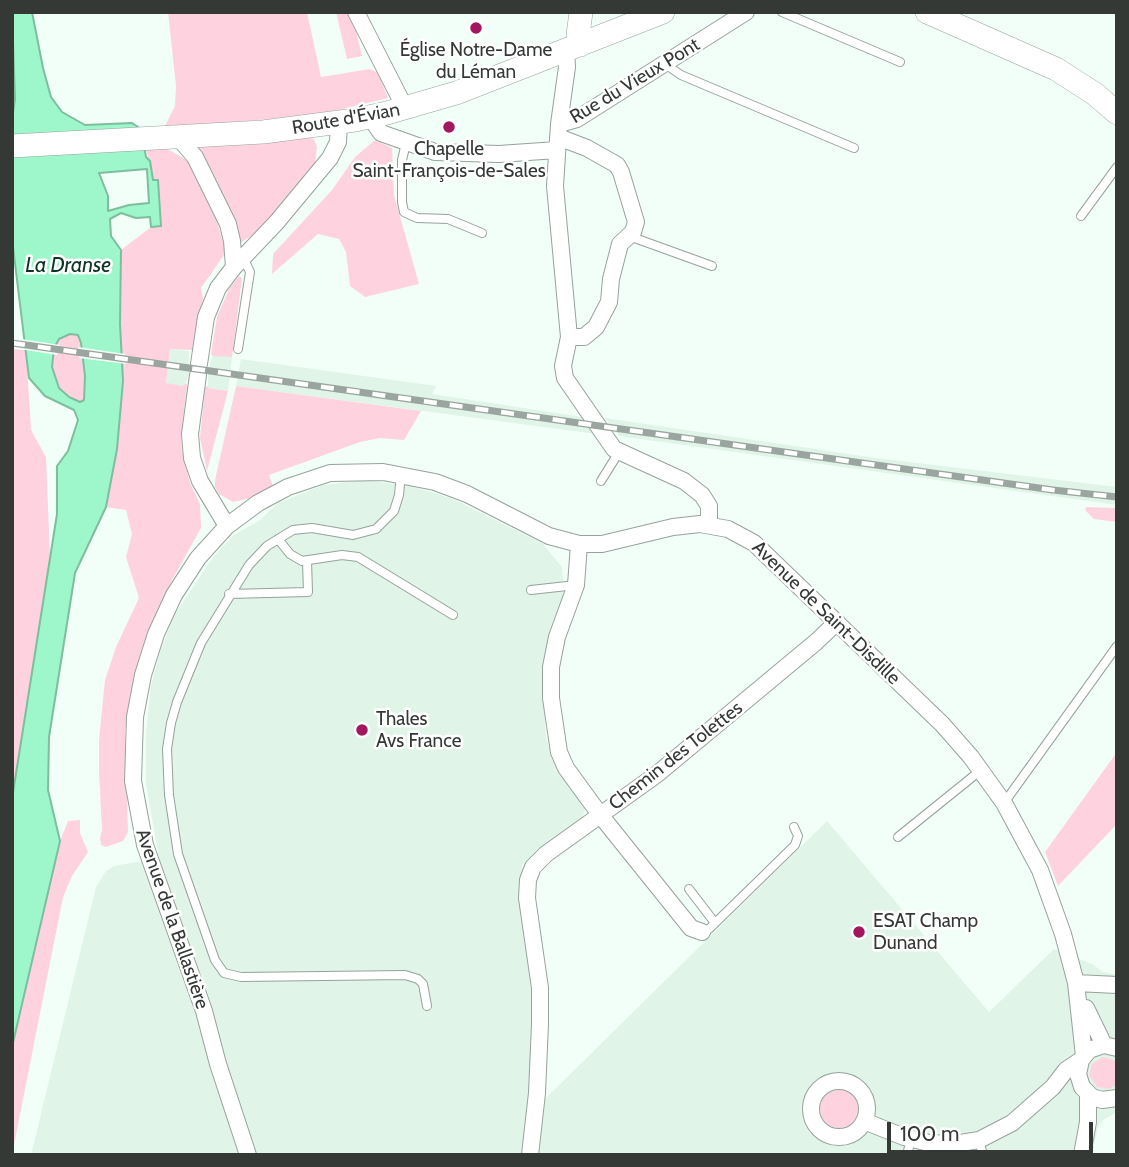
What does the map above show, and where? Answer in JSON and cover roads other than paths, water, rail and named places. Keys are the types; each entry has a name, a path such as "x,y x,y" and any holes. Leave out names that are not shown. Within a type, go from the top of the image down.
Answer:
{"street":[{"path":"356,12 405,108"},
{"path":"530,1155 537,1093 540,1002 527,898 528,880 538,860 601,816 562,760 552,714 550,683 554,652 576,585 579,544 610,542 682,525 709,525 708,502 692,486 677,477 611,446 565,377 563,366 569,337 555,198 558,137 567,67 578,35 581,12"},
{"name":"Route d'Évian","path":"12,146 174,140 263,132 370,117 466,89 663,12"},
{"name":"Rue du Vieux Pont","path":"370,117 381,133 435,152 499,154 558,137 578,119 746,12"},
{"path":"927,12 1056,69 1095,94 1117,113"},
{"path":"227,526 200,481 192,458 190,434 210,307 218,288 237,258 276,223 332,154 338,142 338,123"},
{"path":"558,137 587,148 613,162 620,169 635,217 635,227 620,244 611,279 609,302 596,327 584,337 569,337"},
{"path":"174,140 195,157 228,224 237,258"},
{"name":"Avenue de la Ballastière","path":"248,1155 204,1011 145,845 136,803 133,738 138,696 156,634 185,576 227,526 266,498 316,477 348,471 401,474 451,488 549,536 579,544"},
{"name":"Avenue de Saint-Disdille","path":"709,525 728,529 754,543 942,724 981,770 1004,803 1044,881 1063,934 1076,983 1083,1037 1078,1074 1086,1092"},
{"name":"Chemin des Tolettes","path":"702,932 691,928 601,816 663,770 837,622"},
{"path":"864,1121 909,1147 941,1144 981,1147 1053,1087 1066,1070 1093,1048 1111,1043 1092,1024 1076,983 1117,985"},
{"path":"1053,1087 1086,1092 1101,1100 1117,1098"},
{"path":"1082,1155 1088,1122 1086,1092"},
{"path":"1088,1122 1117,1098"}],"lane":[{"path":"782,12 900,62"},
{"path":"665,64 681,75 854,148"},
{"path":"405,143 402,170 404,212 417,218 448,219 482,233"},
{"path":"1081,216 1117,167"},
{"path":"629,236 712,266"},
{"path":"237,258 250,272 238,349"},
{"path":"601,481 619,452"},
{"path":"401,474 394,511 376,529 368,533 353,534 301,528 278,539 249,565 201,643 188,672 173,714 167,749 170,810 178,854 215,960 224,973 234,977 405,975 424,984 427,1006"},
{"path":"278,539 294,557 307,561 342,555 358,557 453,615"},
{"path":"229,594 309,592 307,561"},
{"path":"531,590 576,585"},
{"path":"1004,803 1117,646"},
{"path":"898,837 981,770"},
{"path":"702,932 715,923 794,845 798,836 794,827"},
{"path":"689,889 715,923"}],"water":[{"name":"La Dranse","path":"12,12 32,12 51,97 62,112 85,125 132,123 141,129 153,180 158,180 161,226 151,227 150,217 136,218 121,213 110,219 111,236 121,250 120,324 123,381 117,449 106,507 75,573 49,737 48,790 60,841 12,1047 12,799 57,514 57,466 68,451 78,420 74,410 45,396 29,378 12,239 12,120 15,99","holes":["147,169 149,203 108,211 108,196 99,173","70,334 78,335 81,343 85,376 84,400 80,402 59,388 52,367 54,348 59,339"]}],"railway":[{"path":"12,343 1117,497"}],"place":[{"name":"Église Notre-Dame du Léman","path":"476,28"},
{"name":"Chapelle Saint-François-de-Sales","path":"449,127"},
{"name":"Thales Avs France","path":"362,730"},
{"name":"ESAT Champ Dunand","path":"859,932"}]}
